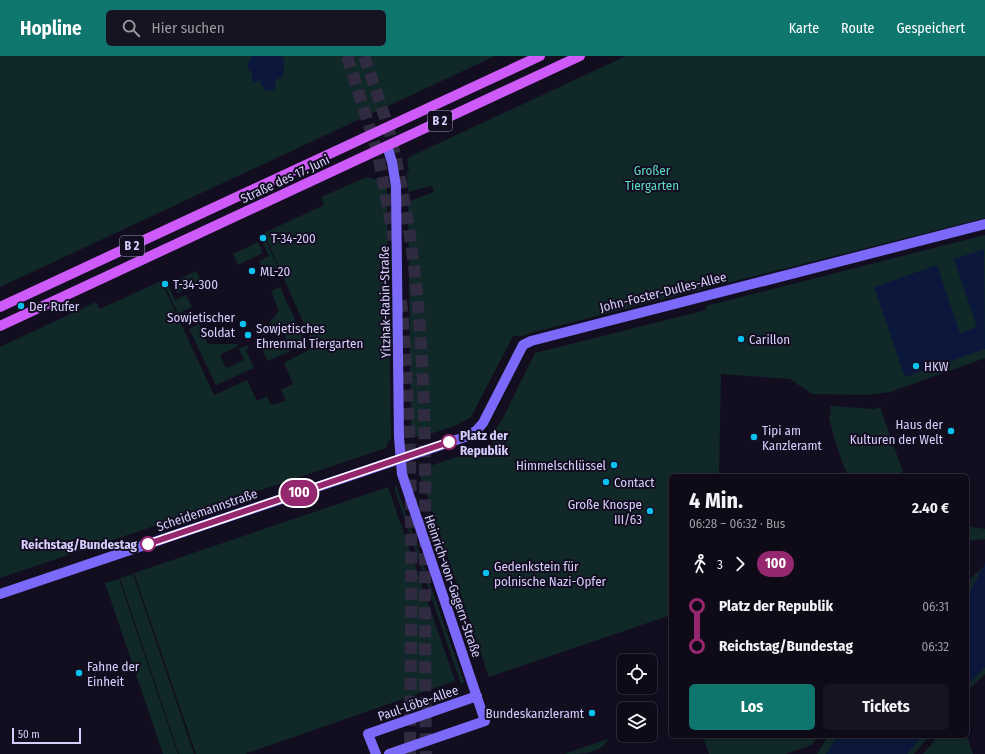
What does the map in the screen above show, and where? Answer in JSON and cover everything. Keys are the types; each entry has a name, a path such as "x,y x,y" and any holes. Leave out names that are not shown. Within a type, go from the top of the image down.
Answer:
{"main road":[{"name":"Straße des 17. Juni","path":"0,308 540,56"},
{"name":"Straße des 17. Juni","path":"0,326 580,56"}],"street":[{"name":"Yitzhak-Rabin-Straße","path":"387,146 392,162 396,186 400,459"},
{"name":"John-Foster-Dulles-Allee","path":"400,459 476,431 484,423 524,345 530,340 985,224"},
{"name":"Scheidemannstraße","path":"0,594 400,459"},
{"name":"Heinrich-von-Gagern-Straße","path":"389,754 485,721 402,474 400,459"},
{"name":"Paul-Löbe-Allee","path":"376,754 368,734 477,696"}],"green space":[{"path":"0,56 495,56 0,287"},
{"name":"Großer Tiergarten","path":"626,56 985,56 985,218 523,336 513,336 471,417 457,425 418,438 411,430 408,202 433,192 434,189 431,186 408,192 407,171 409,170 407,160 409,157"},
{"path":"367,177 387,183 391,440 386,448 0,578 0,347 96,302 100,309 161,281 214,395 247,380 257,401 267,396 271,405 286,401 281,390 293,384 284,363 314,347 264,233 324,205 321,197"},
{"path":"390,182 395,439 394,440"},
{"path":"985,235 985,358 890,392 867,395 812,394 790,379 721,374 719,474 669,474 669,616 489,677 419,473 421,472 421,469 493,445 490,437 503,418 535,353 706,310 706,306"},
{"path":"266,241 278,267 265,273 259,261 269,256 263,243"},
{"path":"258,242 263,253 238,265 233,254"},
{"path":"196,271 202,282 177,293 172,282"},
{"path":"169,287 175,300 186,295 192,307 178,314 166,288"},
{"path":"280,287 306,344 268,361 259,344 256,345 255,341 265,337 270,348 287,340 281,327 262,335 261,333 279,311 271,291"},
{"path":"199,324 208,344 237,344 238,346 220,355 226,368 244,360 239,349 247,345 249,348 246,350 254,368 216,385 189,329"},
{"path":"830,406 875,409 880,407 903,472 897,474 848,474 840,457 832,431 829,417 831,414"},
{"path":"395,485 464,682 461,684 395,491"},
{"path":"388,487 455,681 245,754 196,754 134,573"},
{"path":"969,526 985,529 985,539 969,541"},
{"path":"983,567 972,589 969,591 969,580"},
{"path":"133,574 194,754 179,754 120,578"},
{"path":"119,579 178,754 163,754 105,583"},
{"path":"985,667 985,674 969,689 969,683"},
{"path":"704,738 817,738 812,745 785,754 709,754"},
{"path":"827,738 837,738 826,754 817,754"},
{"path":"920,738 927,738 914,754 907,754"},
{"path":"936,738 968,738 973,754 923,754"},
{"path":"608,739 601,748 596,750 584,753 564,754"}],"water":[{"path":"251,56 281,56 284,59 283,78 276,79 275,88 272,91 264,90 260,81 253,82 252,74 247,67"},
{"path":"984,249 985,349 905,377 874,287 937,265 960,333 977,327 954,259"},
{"path":"985,563 985,667 969,683 969,591"},
{"path":"837,738 920,738 907,754 826,754"}],"tunnel":[{"path":"347,56 378,154 394,240"},
{"path":"364,56 393,147 403,194 417,290 421,339 425,437 426,754"},
{"path":"401,300 410,470 410,754"}],"bus line":[{"name":"100","path":"148,544 449,442"}],"place":[{"name":"T-34-200","path":"263,238"},
{"name":"ML-20","path":"252,271"},
{"name":"T-34-300","path":"165,284"},
{"name":"Der Rufer","path":"21,306"},
{"name":"Sowjetischer Soldat","path":"243,324"},
{"name":"Sowjetisches Ehrenmal Tiergarten","path":"248,335"},
{"name":"Carillon","path":"741,339"},
{"name":"HKW","path":"916,366"},
{"name":"Haus der Kulturen der Welt","path":"951,431"},
{"name":"Tipi am Kanzleramt","path":"754,437"},
{"name":"Platz der Republik","path":"449,442"},
{"name":"Himmelschlüssel","path":"614,465"},
{"name":"Contact","path":"606,482"},
{"name":"Große Knospe III/63","path":"650,511"},
{"name":"Reichstag/Bundestag","path":"148,544"},
{"name":"Gedenkstein für polnische Nazi-Opfer","path":"486,573"},
{"name":"Fahne der Einheit","path":"79,673"},
{"name":"Bundeskanzleramt","path":"592,713"}]}
